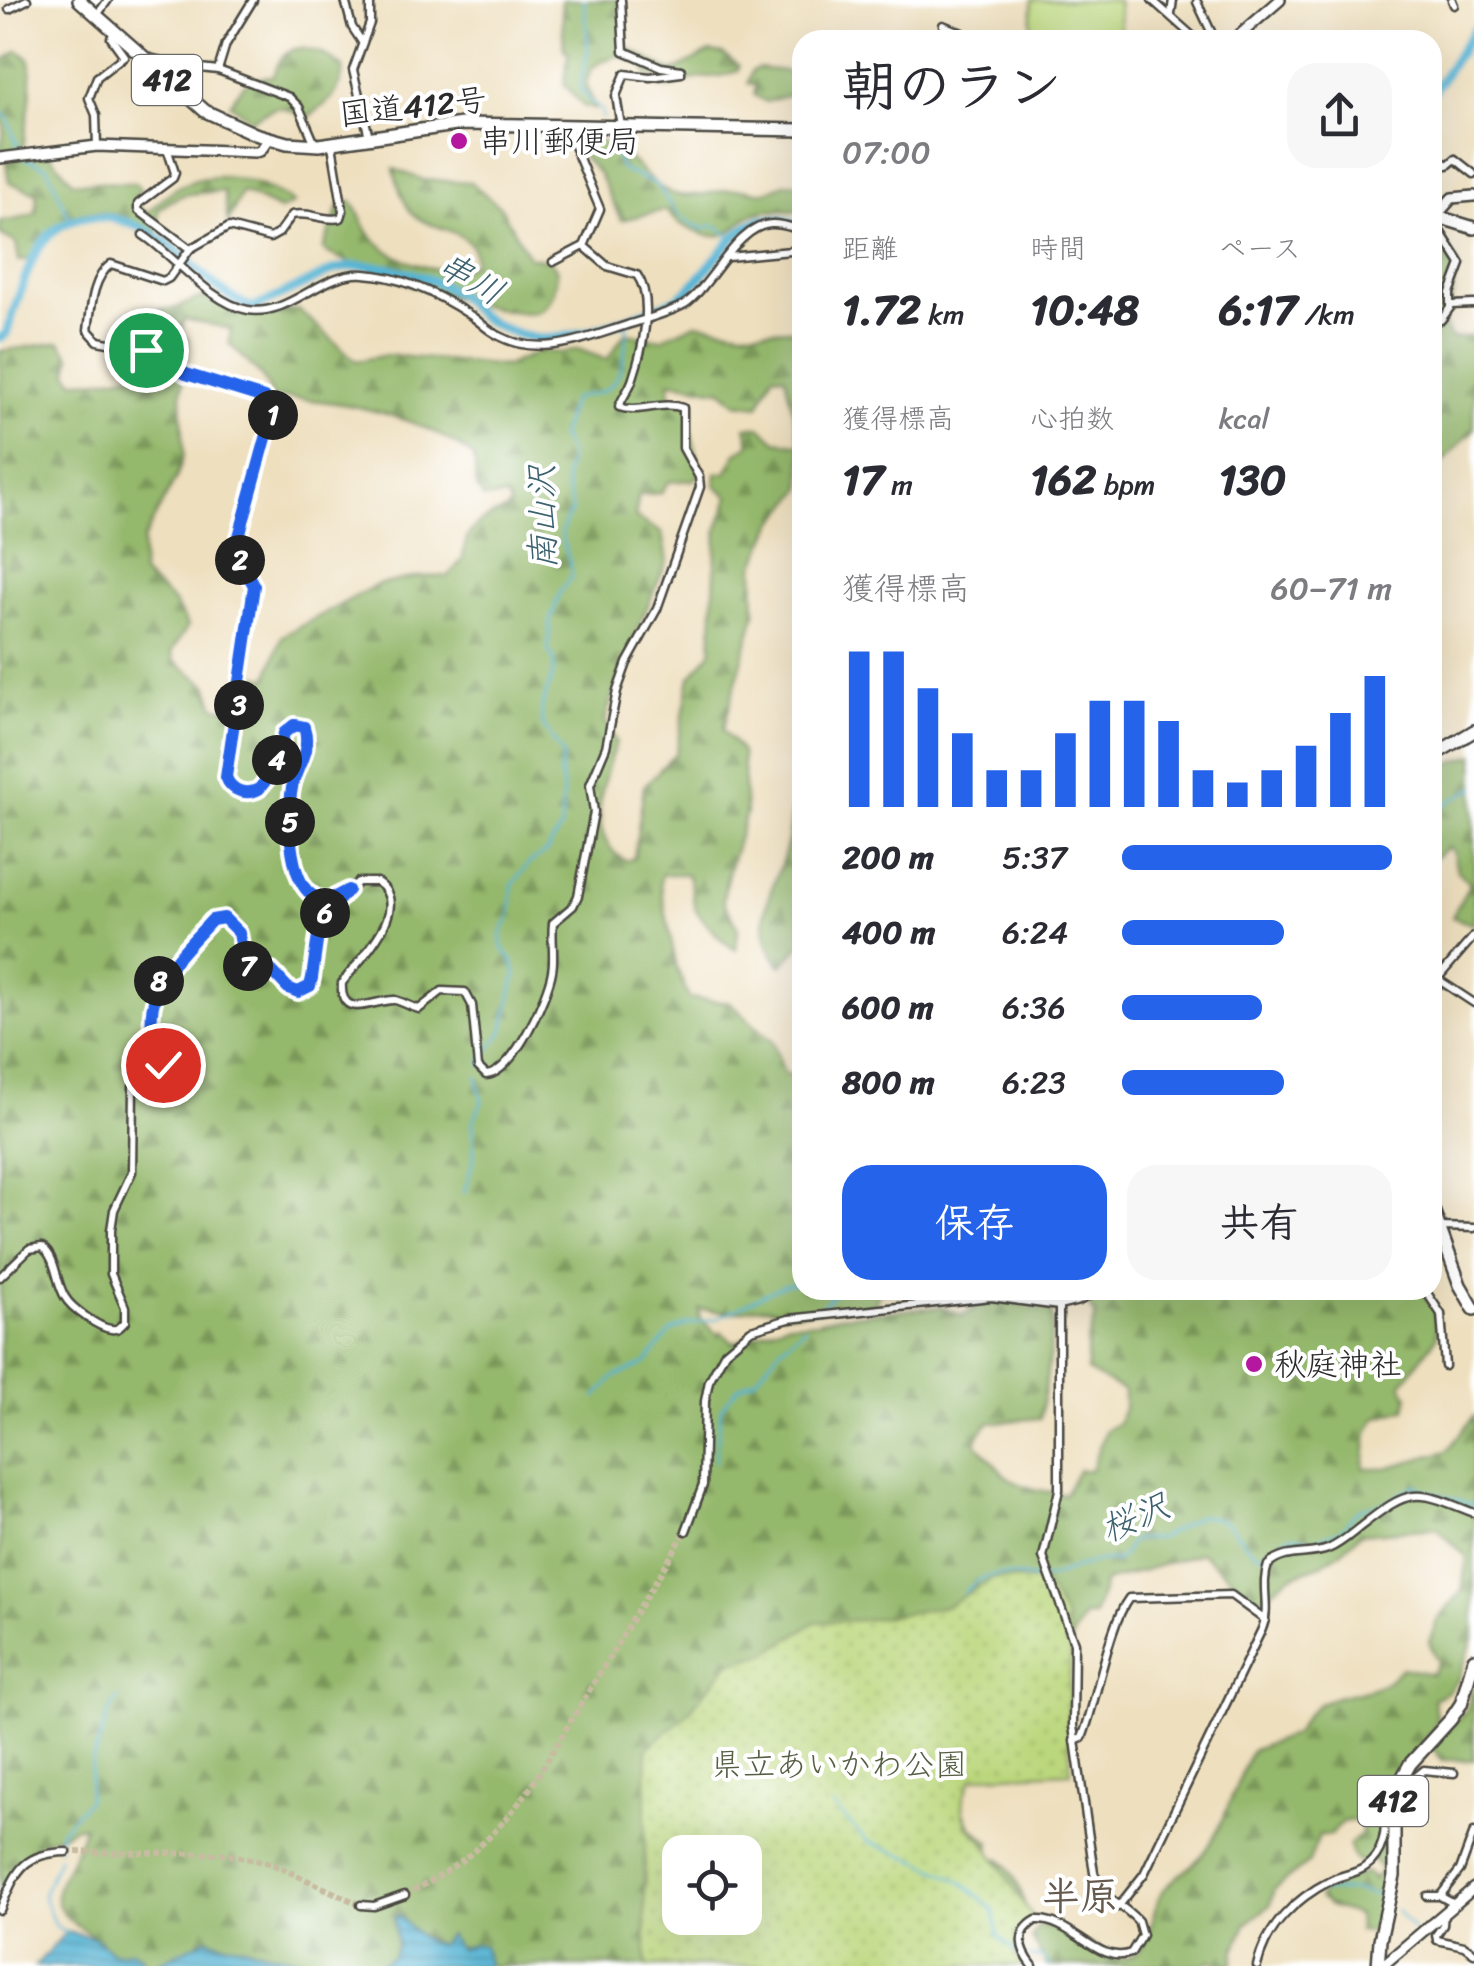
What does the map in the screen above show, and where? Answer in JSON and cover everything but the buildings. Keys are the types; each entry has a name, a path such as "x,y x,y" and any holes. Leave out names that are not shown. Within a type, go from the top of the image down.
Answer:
{"highway":[{"name":"国道412号","path":"79,0 205,111 269,139 332,144 462,124 792,130"},
{"path":"1442,218 1474,228"},
{"path":"1442,750 1474,731"},
{"path":"1442,1233 1460,1285 1474,1309"},
{"name":"412","path":"1380,1966 1380,1940 1394,1876 1394,1793 1410,1764 1461,1704 1474,1659"}],"main road":[{"path":"1244,30 1280,0"},
{"path":"0,158 97,146 255,152 269,139"},
{"path":"1442,208 1451,199 1474,196"},
{"path":"1380,1966 1474,1888"}],"street":[{"path":"9,9 27,0"},
{"path":"97,16 108,0"},
{"path":"218,70 226,44 253,0"},
{"path":"344,0 352,27 363,43"},
{"path":"369,137 353,70 370,23 370,0"},
{"path":"621,127 616,96 626,74 650,78 681,74 681,70 661,67 624,51 622,0"},
{"path":"1152,0 1187,30"},
{"path":"1170,14 1173,0"},
{"path":"1196,2 1210,30"},
{"path":"944,25 956,30"},
{"path":"97,146 96,115 89,98 97,77 124,56 111,38 115,32"},
{"path":"144,60 218,70 289,97 299,107 315,145"},
{"path":"553,262 584,246 600,207 569,126"},
{"path":"332,144 341,218 329,219 308,212 292,215 270,238 229,227 189,251 164,281 119,264 106,266 91,306 88,330 98,341 146,350 186,374 264,398 274,409 238,540 239,558 254,586 226,777 229,785 244,792 259,789 276,768 284,733 294,725 304,727 305,752 291,793 292,856 302,885 318,898 326,899 348,890"},
{"path":"166,146 174,178 138,204 138,210 189,251"},
{"path":"1442,163 1448,166 1455,159 1474,174"},
{"path":"144,235 228,303 248,310 282,304 320,282 367,274 404,281 454,305 495,334 528,344 554,346 582,342 691,300 744,238 762,226 792,227"},
{"path":"1442,234 1461,264 1450,294 1450,306 1442,318"},
{"path":"0,1277 29,1250 42,1247 50,1254 70,1304 107,1328 116,1329 123,1324 126,1312 110,1267 111,1222 132,1172 133,1087 139,1079 161,1069 164,1062 152,1029 156,986 209,922 228,920 239,933 249,968 272,971 290,990 303,991 312,978 322,918 358,882 376,882 388,892 390,908 371,949 342,984 344,998 360,1006 391,1000 419,1009 442,992 464,992 472,1005 478,1067 484,1074 492,1075 503,1070 535,1018 552,970 553,923 576,900 594,812 590,784 608,740 616,691 657,609 700,487 699,476 686,459 683,408 670,404 640,410 619,408 633,379 644,318 642,284 636,275 606,266 584,246"},
{"path":"728,257 792,251"},
{"path":"1450,306 1474,304"},
{"path":"1442,975 1474,936"},
{"path":"1442,985 1474,1004"},
{"path":"1442,1227 1474,1228"},
{"path":"686,1531 700,1501 709,1381 725,1352 752,1330 789,1319 963,1300"},
{"path":"1014,1300 1059,1306 1080,1300"},
{"path":"1432,1300 1441,1314 1445,1366"},
{"path":"1029,1960 1021,1946 1023,1932 1031,1922 1043,1920 1061,1925 1111,1956 1132,1953 1140,1942 1141,1928 1132,1915 1105,1896 1094,1873 1074,1741 1074,1643 1068,1619 1046,1572 1044,1548 1056,1509 1060,1463 1059,1306"},
{"path":"1118,1907 1144,1874 1266,1620 1265,1571 1278,1557 1328,1549 1394,1501 1413,1494 1430,1496 1474,1513"},
{"path":"1074,1741 1082,1738 1129,1598 1231,1595 1266,1620"},
{"path":"1394,1793 1398,1794 1424,1770 1454,1773"},
{"path":"1256,1966 1263,1942 1289,1910 1330,1880 1360,1870 1372,1861 1384,1839 1384,1812 1393,1808"},
{"path":"1440,1896 1460,1870 1474,1832"},
{"path":"0,1910 21,1866 31,1858 66,1852"},
{"path":"362,1905 374,1906 405,1895"},
{"path":"1427,1896 1440,1896 1454,1904"},
{"path":"1444,1912 1437,1940 1464,1946 1474,1953"}],"green space":[{"path":"561,0 621,0 626,47 672,72 710,52 723,54 739,66 738,70 664,88 659,87 661,80 647,75 643,64 619,55 591,69 586,83 595,109 583,106 564,84 569,52 564,50"},
{"path":"1032,0 1118,0 1120,30 1031,30"},
{"path":"301,48 321,53 343,67 337,91 321,108 307,118 279,108 252,120 230,104 247,82 273,76 282,57"},
{"path":"18,50 30,60 31,71 23,149 0,153 4,129 0,63"},
{"path":"758,68 792,75 792,94 766,102 754,95 756,86 748,83 752,71"},
{"path":"594,141 607,144 656,184 679,195 742,189 762,192 792,184 792,211 758,212 728,233 711,236 694,231 666,210 621,220 599,174 575,149"},
{"path":"50,154 73,182 135,183 141,190 135,197 143,213 183,185 215,177 248,181 294,203 280,210 242,192 228,223 224,191 183,196 159,210 157,237 122,217 80,214 46,234 32,259 19,261 16,243 0,234 0,221 36,213 37,193 9,182 6,161"},
{"path":"394,169 424,180 471,182 501,208 529,257 550,260 557,270 548,304 539,311 499,309 396,279 323,250 339,206 352,201 371,236 405,260 447,269 473,264 470,243 412,213"},
{"path":"1442,241 1457,262 1452,298 1443,324 1451,338 1474,336 1474,429 1442,463"},
{"path":"202,297 249,313 299,310 356,361 387,355 506,366 540,351 561,353 578,349 607,360 625,333 661,339 696,323 742,331 792,330 792,406 785,376 773,374 759,406 736,403 722,390 670,382 670,399 693,404 690,428 702,474 693,480 668,482 661,493 639,495 635,517 662,533 667,561 622,666 605,720 616,742 602,789 601,823 604,838 613,851 626,861 634,858 644,786 676,753 690,677 711,652 717,531 729,497 715,485 716,473 726,473 736,454 750,444 746,427 760,427 776,441 792,444 792,501 773,524 754,567 755,614 723,730 742,752 746,813 723,901 738,928 736,950 698,912 687,874 662,874 660,883 677,969 689,998 730,1003 773,1042 784,1073 792,1076 792,1300 876,1300 872,1305 782,1314 764,1307 730,1312 699,1309 700,1319 734,1343 786,1323 941,1307 962,1316 984,1302 1007,1302 1052,1313 1040,1418 989,1423 976,1443 1013,1481 1065,1494 1078,1470 1091,1470 1105,1431 1118,1423 1124,1409 1124,1391 1087,1371 1087,1342 1096,1316 1085,1300 1428,1300 1434,1308 1437,1337 1402,1384 1408,1396 1405,1409 1376,1418 1368,1432 1364,1468 1386,1468 1447,1451 1474,1416 1474,1636 1459,1678 1448,1692 1433,1699 1437,1719 1434,1728 1384,1783 1376,1804 1381,1810 1379,1840 1387,1870 1386,1881 1378,1891 1385,1900 1375,1933 1359,1931 1358,1915 1319,1898 1325,1886 1366,1873 1374,1879 1381,1870 1372,1858 1362,1862 1352,1855 1349,1845 1361,1834 1361,1826 1355,1820 1343,1822 1331,1835 1319,1835 1309,1862 1274,1889 1270,1905 1246,1924 1233,1964 1225,1966 1210,1960 1205,1966 1047,1966 1032,1938 1038,1926 1049,1927 1100,1955 1122,1959 1132,1956 1145,1942 1163,1891 1213,1840 1251,1751 1296,1733 1304,1719 1323,1702 1383,1684 1402,1668 1432,1674 1438,1662 1429,1642 1438,1619 1462,1591 1467,1557 1437,1528 1360,1534 1342,1551 1318,1566 1290,1576 1259,1601 1201,1553 1105,1582 1094,1616 1084,1616 999,1770 972,1777 959,1800 970,1826 990,1842 989,1858 1001,1859 1014,1877 1026,1913 953,1966 488,1966 484,1946 459,1948 437,1944 418,1934 401,1917 394,1918 397,1945 393,1958 376,1966 330,1966 206,1939 152,1966 140,1966 142,1958 114,1954 69,1919 60,1907 59,1884 84,1826 39,1843 29,1851 0,1896 0,351 60,342 71,357 68,372 74,381 160,369 147,331 124,328 127,314 176,308","holes":["184,319 231,329 229,343 263,378 273,397 352,406 429,430 474,457 477,488 483,498 506,497 510,504 507,510 470,532 463,559 448,576 377,585 282,636 267,679 252,674 245,685 241,711 215,707 207,685 174,661 171,652 188,626 173,601 142,574 143,540 177,476 184,454 181,396 188,340 180,334"]},
{"path":"1474,755 1474,925 1452,917 1470,883 1457,871 1453,852 1448,847 1442,852 1444,765"},
{"path":"792,812 792,954 781,966 770,949 764,919 788,841"},
{"name":"県立あいかわ公園","path":"993,1578 1044,1581 1066,1620 1071,1652 1071,1772 983,1776 972,1779 964,1797 968,1826 983,1840 1033,1918 1016,1934 1016,1956 1025,1966 647,1966 647,1748 685,1716 730,1662 765,1654 815,1622 864,1620 947,1606"},
{"path":"1474,1683 1474,1760 1442,1760 1433,1744 1467,1709"}],"water":[{"path":"398,1915 431,1943 438,1945 449,1935 459,1950 473,1944 484,1946 488,1966 376,1966 393,1957 397,1945 394,1918"},
{"path":"66,1932 96,1938 112,1953 132,1951 143,1958 140,1966 35,1966"},
{"path":"206,1939 330,1966 152,1966"}],"waterway":[{"path":"584,0 588,49 580,88 601,109 603,119"},
{"name":"串川","path":"1442,78 1474,30"},
{"path":"0,111 8,118 19,151"},
{"path":"606,133 622,170 657,184 686,220 703,229 719,228 733,239"},
{"path":"26,159 47,167 70,220"},
{"name":"串川","path":"0,338 6,334 35,255 47,237 78,219 115,219 151,233 219,288 254,308 334,270 380,267 427,279 454,292 496,325 547,339 604,327 675,300 751,224 763,220 792,223"},
{"name":"南山沢","path":"481,1065 503,1032 516,973 501,945 511,914 512,886 528,864 547,851 561,828 563,755 542,724 542,708 554,670 554,659 548,650 550,621 560,592 572,576 562,537 572,510 565,476 569,458 560,437 573,399 601,392 618,376 624,357 627,318"},
{"path":"1442,806 1474,788"},
{"name":"南山沢","path":"464,1193 474,1158 473,1122 482,1102 477,1077"},
{"path":"596,1397 614,1377 646,1363 670,1332 716,1319 792,1284"},
{"path":"815,1312 828,1300"},
{"path":"715,1462 721,1408 739,1386 756,1379 780,1348 805,1327"},
{"name":"桜沢","path":"963,1593 990,1576 1047,1578 1089,1563 1116,1561 1132,1540 1160,1538 1199,1516 1222,1521 1262,1555 1290,1536 1315,1540 1339,1531 1360,1509 1384,1504 1416,1485 1474,1505"},
{"path":"59,1849 60,1831 88,1800 92,1762 118,1698"},
{"path":"833,1806 867,1841 963,1883 994,1911 998,1936 1022,1957"},
{"path":"59,1857 43,1895 54,1924 65,1933"},
{"path":"1323,1892 1354,1890 1381,1896"},
{"path":"1397,1911 1414,1931"},
{"path":"1030,1957 1042,1957 1050,1966"}],"tunnel":[{"path":"405,1895 461,1862 517,1806 686,1531"},
{"path":"67,1852 226,1854 270,1863 361,1905"}],"place":[{"name":"串川郵便局","path":"459,141"},
{"name":"秋庭神社","path":"1254,1364"}],"district":[{"name":"半原","path":"1080,1896"}],"route":[{"path":"146,350 186,374 264,398 274,409 238,540 239,558 254,586 226,777 229,785 244,792 259,789 276,768 284,733 294,725 304,727 305,752 291,793 292,856 302,885 318,898 326,899 348,890 322,918 310,986 303,991 294,992 272,971 249,968 237,930 224,918 212,920 155,989 152,1029 164,1054 163,1065"}]}
